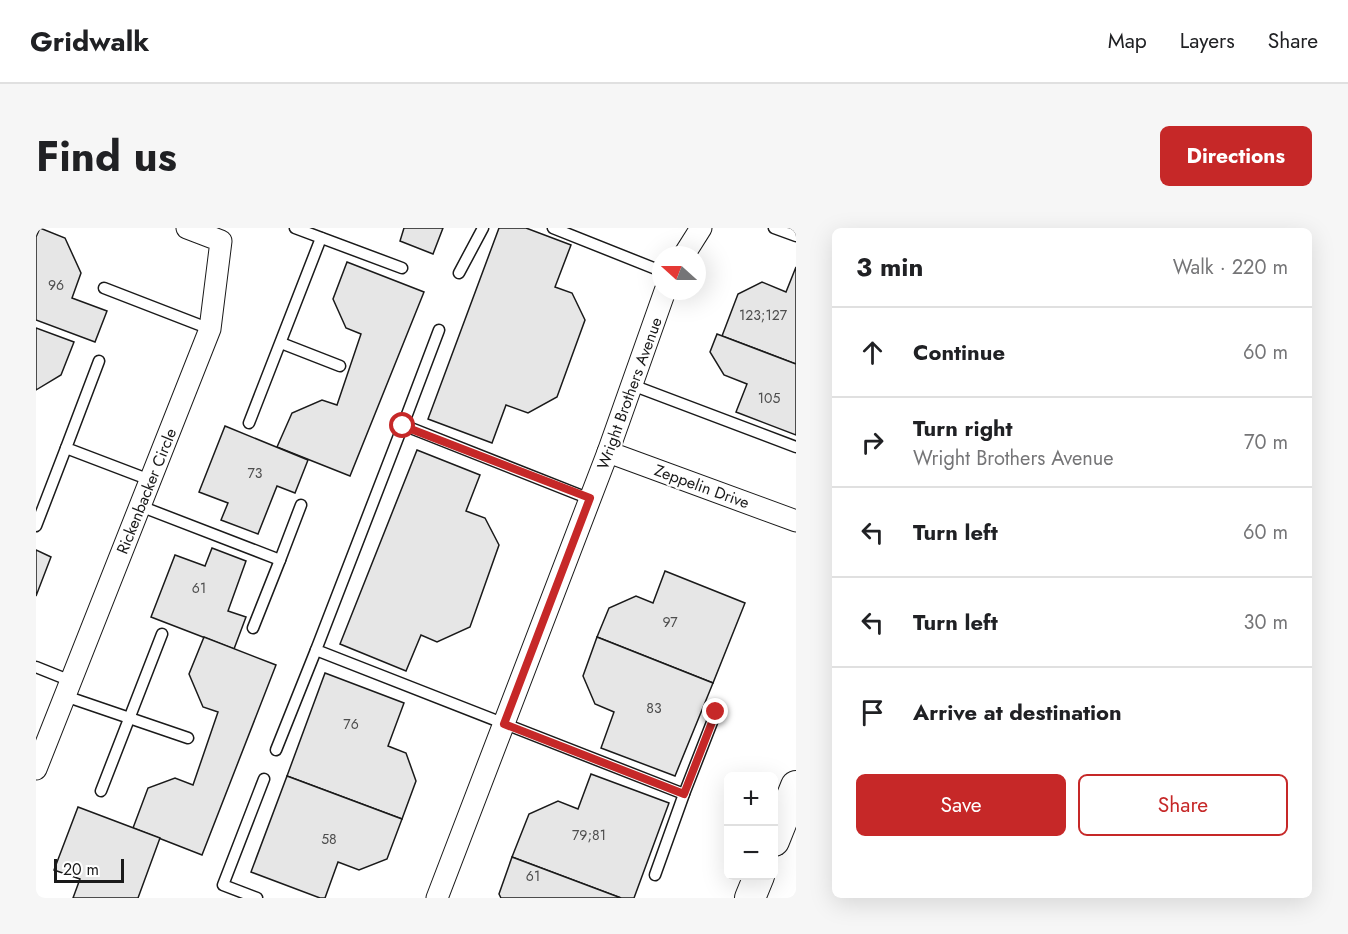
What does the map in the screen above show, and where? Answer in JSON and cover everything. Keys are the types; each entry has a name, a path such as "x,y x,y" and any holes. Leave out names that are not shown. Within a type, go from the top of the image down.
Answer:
{"main road":[{"path":"778,831 796,786"},
{"path":"750,898 757,880"}],"street":[{"name":"Rickenbacker Circle","path":"36,770 210,328 225,234 187,228"},
{"path":"690,246 701,228"},
{"name":"Wright Brothers Avenue","path":"437,898 608,452 662,300"},
{"name":"Zeppelin Drive","path":"608,452 796,521"}],"lane":[{"path":"295,228 402,268"},
{"path":"459,273 483,228"},
{"path":"553,228 652,267"},
{"path":"774,228 796,236"},
{"path":"249,423 321,238"},
{"path":"104,288 210,328"},
{"path":"276,750 439,330"},
{"path":"280,343 340,366"},
{"path":"36,526 99,361"},
{"path":"632,385 796,447"},
{"path":"403,426 590,498"},
{"path":"66,448 150,480"},
{"path":"253,628 301,505"},
{"path":"140,506 280,560"},
{"path":"101,791 162,634"},
{"path":"316,650 684,794"},
{"path":"36,667 68,688 130,718 188,738"},
{"path":"655,875 716,712"},
{"path":"257,898 223,885 264,779"}],"building":[{"path":"40,228 65,238 81,273 72,298 107,311 95,342 36,320 36,237"},
{"path":"404,228 443,228 433,254 400,241"},
{"path":"499,228 526,228 571,245 555,287 572,293 585,320 557,397 528,413 506,405 492,443 428,419"},
{"path":"347,262 424,292 350,476 277,447 292,413 322,400 337,405 361,334 346,328 333,299"},
{"path":"796,267 796,364 722,336 738,294 762,282 786,292"},
{"path":"36,328 74,342 61,375 36,390"},
{"path":"717,334 796,364 796,435 736,412 747,384 724,375 710,352"},
{"path":"225,426 308,460 295,493 277,486 258,534 221,520 228,503 199,492"},
{"path":"417,450 480,475 466,511 485,518 499,545 470,627 437,642 421,635 406,671 340,644"},
{"path":"212,548 246,561 228,611 246,617 234,649 151,617 175,555 205,566"},
{"path":"36,550 51,557 36,596"},
{"path":"665,571 745,603 713,683 597,637 609,608 636,596 653,603"},
{"path":"204,637 276,665 202,855 133,828 148,788 175,778 193,785 218,712 203,707 189,674"},
{"path":"597,637 713,683 675,776 601,748 614,712 595,704 583,676"},
{"path":"325,673 404,703 388,746 406,753 416,781 402,819 287,776"},
{"path":"591,774 669,803 634,898 621,898 512,857 529,814 558,801 578,809"},
{"path":"287,776 402,819 387,859 359,870 338,862 325,898 251,872"},
{"path":"78,807 160,838 138,898 73,898 80,879 54,870"},
{"path":"512,857 621,898 501,898 499,894"}],"route":[{"path":"403,426 590,498 504,724 684,794 716,712"}]}
